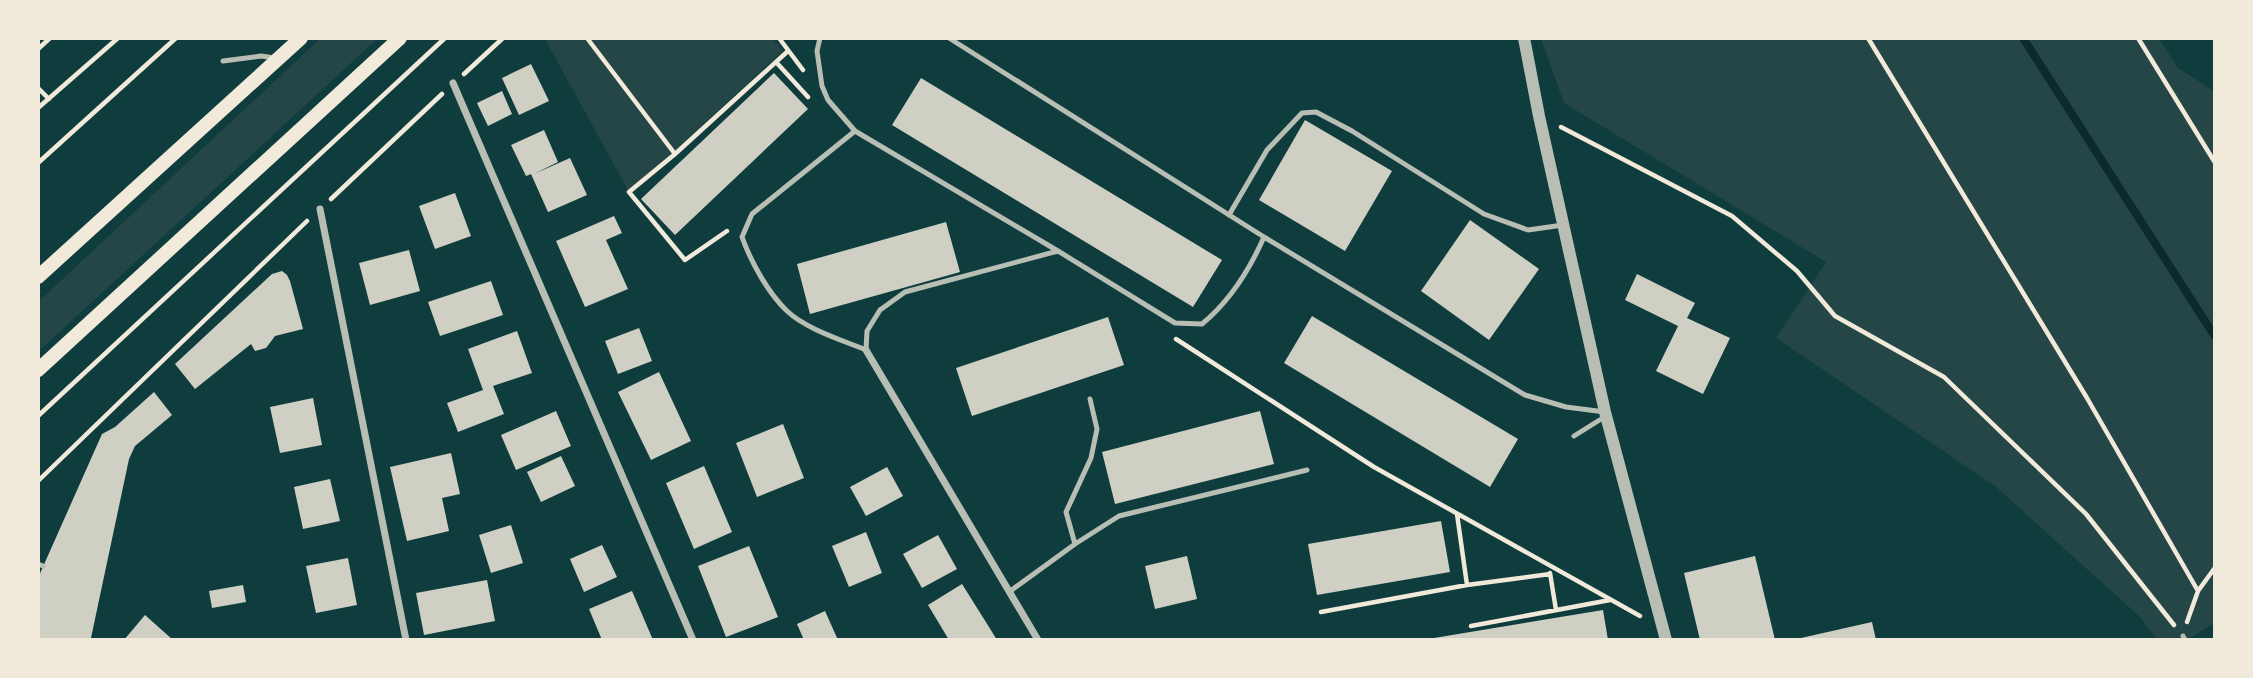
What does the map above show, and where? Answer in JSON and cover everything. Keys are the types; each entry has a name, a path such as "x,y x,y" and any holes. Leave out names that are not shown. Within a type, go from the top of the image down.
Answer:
{"main road":[{"path":"38,277 301,38"},
{"path":"38,370 400,38"}],"street":[{"path":"1524,38 1605,414 1666,639"},
{"path":"453,83 693,639"},
{"path":"320,209 406,639"},
{"path":"866,350 1038,639"}],"lane":[{"path":"820,38 817,51 822,86 828,100 855,131 1175,323 1202,324 1221,309 1241,280 1264,237"},
{"path":"949,38 1264,237 1525,395 1566,407 1605,414"},
{"path":"223,61 261,55 279,59"},
{"path":"1229,215 1268,150 1302,113 1316,112 1352,131 1484,214 1528,230 1563,225"},
{"path":"855,131 752,214 742,237 752,265 788,312 821,331 866,350 867,331 880,310 905,292 1058,251"},
{"path":"1075,544 1066,512 1091,458 1097,429 1090,399"},
{"path":"1574,436 1605,414"},
{"path":"1009,592 1119,516 1307,470"}],"path":[{"path":"38,49 50,38"},
{"path":"38,108 118,38"},
{"path":"38,163 176,38"},
{"path":"38,416 445,38"},
{"path":"38,481 320,209 503,38"},
{"path":"587,38 676,154"},
{"path":"1868,38 2087,398 2198,591"},
{"path":"2138,38 2214,161"},
{"path":"752,214 685,260 629,192 676,154 788,51"},
{"path":"776,62 810,100"},
{"path":"38,88 49,99"},
{"path":"1539,116 1732,216 1797,271 1835,316 1944,377 2086,514 2184,638"},
{"path":"1170,335 1374,467 1641,617"},
{"path":"1457,513 1467,585"},
{"path":"1549,565 1556,610"},
{"path":"2184,638 2198,591 2214,569"},
{"path":"1321,612 1467,585 1550,574"},
{"path":"1471,626 1611,600"}],"shaded area":[{"path":"321,38 377,39 39,351 39,301"},
{"path":"545,39 773,39 783,51 629,192"},
{"path":"1541,39 2159,39 2178,68 2214,91 2214,623 2189,639 2157,639 2139,616 1995,486 1776,338 1826,262 1564,103"}],"building":[{"path":"531,64 549,101 519,115 502,78"},
{"path":"774,73 808,109 675,235 641,199"},
{"path":"921,78 1222,260 1193,307 892,125"},
{"path":"502,91 512,114 488,126 477,103"},
{"path":"1305,120 1392,171 1345,251 1259,200"},
{"path":"544,130 558,162 534,174 570,158 587,195 548,212 531,174 526,176 511,145"},
{"path":"455,193 471,236 435,249 419,206"},
{"path":"614,216 622,233 606,240 628,289 585,307 556,241"},
{"path":"1470,220 1539,269 1489,340 1421,291"},
{"path":"946,222 960,272 810,314 797,264"},
{"path":"409,250 420,291 370,305 359,263"},
{"path":"282,271 290,281 303,329 275,336 266,348 255,351 251,344 195,389 175,364 272,274"},
{"path":"1637,274 1695,303 1687,318 1730,338 1703,394 1656,371 1678,326 1625,300"},
{"path":"491,281 503,315 440,336 428,302"},
{"path":"1312,316 1518,439 1490,487 1284,363"},
{"path":"1108,317 1124,365 972,416 956,368"},
{"path":"639,328 652,361 618,374 605,341"},
{"path":"517,331 532,373 493,386 504,414 458,432 447,403 483,390 468,349"},
{"path":"659,372 691,441 651,460 618,392"},
{"path":"154,392 172,415 135,446 129,459 91,638 38,640 38,578 102,434 115,427"},
{"path":"313,398 322,445 280,453 270,407"},
{"path":"556,411 571,446 516,470 501,435"},
{"path":"1260,411 1274,464 1115,504 1102,452"},
{"path":"783,424 804,478 757,497 736,443"},
{"path":"451,453 460,494 442,498 449,531 407,541 390,467"},
{"path":"561,456 575,486 541,502 527,472"},
{"path":"704,466 732,532 694,549 666,483"},
{"path":"887,467 903,496 866,516 850,487"},
{"path":"330,479 340,521 303,529 294,487"},
{"path":"1441,521 1450,572 1317,595 1308,544"},
{"path":"511,525 523,563 491,573 479,535"},
{"path":"866,532 882,573 849,587 832,546"},
{"path":"938,535 957,569 922,588 903,554"},
{"path":"602,545 617,577 584,592 570,559"},
{"path":"749,546 778,617 726,637 698,566"},
{"path":"1187,556 1197,599 1155,609 1145,566"},
{"path":"1755,556 1775,640 1700,640 1684,573"},
{"path":"348,558 357,605 316,613 306,566"},
{"path":"487,580 495,621 424,635 416,593"},
{"path":"962,584 997,640 949,640 928,605"},
{"path":"243,585 246,602 212,608 209,591"},
{"path":"632,591 653,640 602,640 589,609"},
{"path":"1603,610 1608,640 1434,640 1434,638"},
{"path":"825,611 838,640 804,640 797,624"},
{"path":"145,615 173,640 124,640"},
{"path":"1872,622 1876,640 1801,640 1801,638"}],"waterway":[{"path":"2023,38 2214,335"}]}
